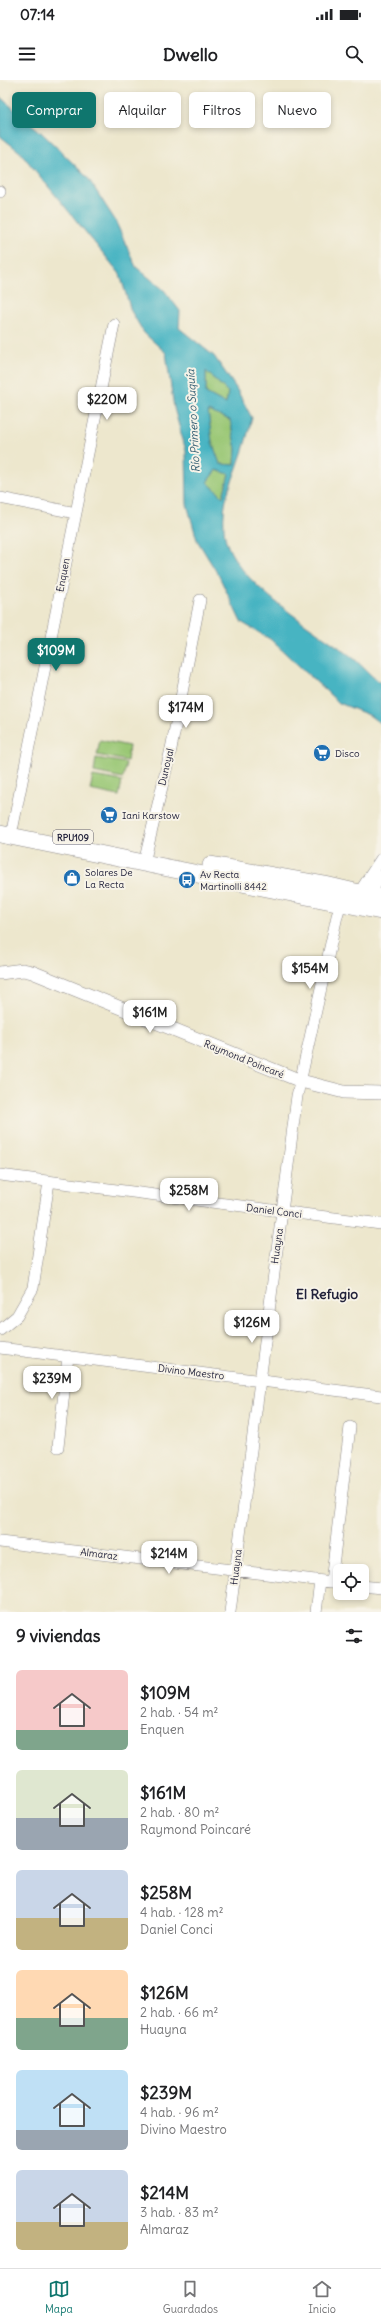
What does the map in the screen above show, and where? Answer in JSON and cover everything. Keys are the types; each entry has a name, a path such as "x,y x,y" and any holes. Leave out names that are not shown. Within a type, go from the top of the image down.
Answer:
{"main road":[{"name":"RPU109","path":"4,828 365,901"},
{"name":"RPU109","path":"145,857 284,892 365,901"}],"street":[{"name":"Enquen","path":"4,828 76,513 114,324"},
{"path":"0,498 76,513"},
{"name":"Dunoyal","path":"145,857 170,749 200,600"},
{"path":"365,901 381,859"},
{"path":"365,901 381,876"},
{"name":"Huayna","path":"230,1612 259,1380 301,1081 365,901"},
{"name":"Raymond Poincaré","path":"0,973 23,970 32,972 301,1081 344,1092 381,1093"},
{"name":"Daniel Conci","path":"0,1175 381,1224"},
{"path":"0,1330 17,1316 33,1288 49,1182"},
{"name":"Divino Maestro","path":"0,1348 381,1396"},
{"path":"58,1447 68,1356"},
{"path":"316,1612 330,1582 350,1427"},
{"name":"Almaraz","path":"0,1542 235,1572 330,1582"},
{"path":"369,1587 381,1588"}],"green space":[{"path":"206,371 228,392 226,404 206,393"},
{"path":"208,411 230,420 236,449 235,465 220,464 212,442"},
{"path":"216,470 229,474 223,497 207,482"},
{"path":"100,740 129,746 127,761 97,755"},
{"path":"96,758 126,763 123,778 94,772"},
{"path":"93,776 122,781 119,796 90,790"}],"water":[{"name":"Río Primero o Suquía","path":"0,97 12,107 12,128 36,128 88,178 115,220 136,267 164,290 180,311 179,328 214,356 236,388 252,418 230,485 224,509 224,529 229,548 240,566 256,584 275,601 352,657 381,683 381,724 369,715 339,703 270,639 241,622 219,576 197,540 187,504 186,451 174,408 166,353 144,333 131,311 120,274 20,152 0,136","holes":["206,371 228,392 226,404 206,393","208,411 230,420 236,449 235,465 220,464 212,442","216,470 229,474 223,497 207,482"]}],"place":[{"name":"Disco","path":"322,753"},
{"name":"Iani Karstow","path":"109,815"},
{"name":"Solares De La Recta","path":"72,878"},
{"name":"Av Recta Martinolli 8442","path":"187,880"}],"district":[{"name":"El Refugio","path":"327,1294"}]}
